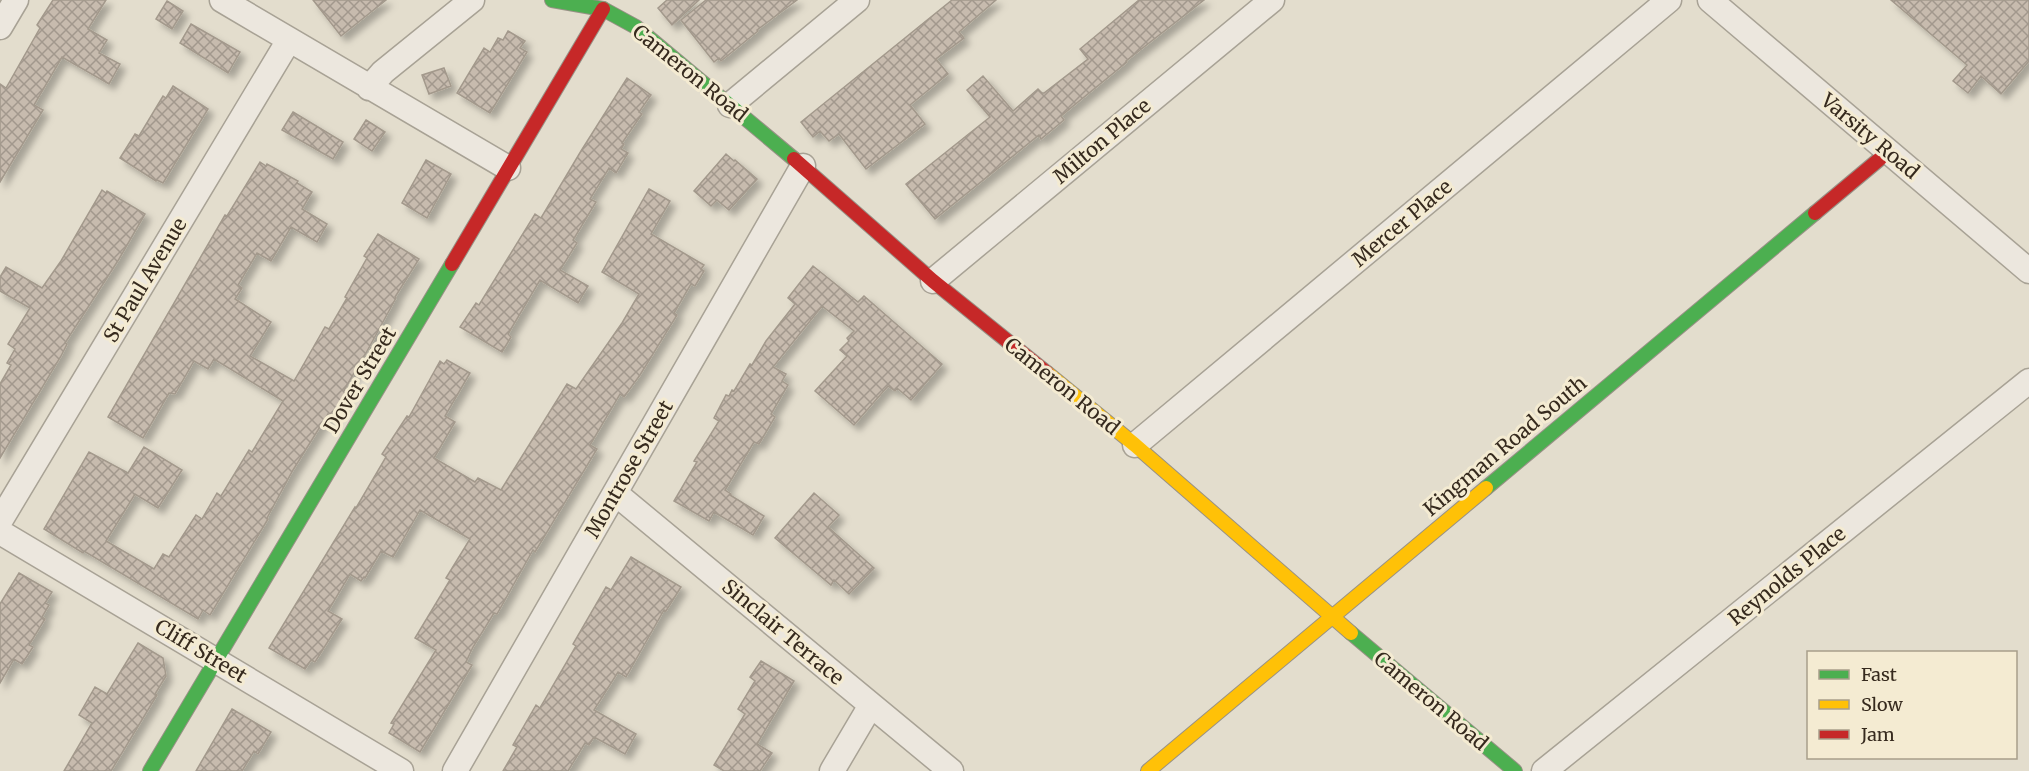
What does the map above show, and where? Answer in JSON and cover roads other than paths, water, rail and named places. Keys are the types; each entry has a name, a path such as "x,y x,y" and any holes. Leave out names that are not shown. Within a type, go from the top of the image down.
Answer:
{"street":[{"path":"0,27 16,0"},
{"path":"222,0 508,168"},
{"path":"369,88 383,72 472,0"},
{"name":"Cameron Road","path":"552,0 599,5 636,27 803,166 933,281 1135,445 1332,617 1515,771"},
{"path":"730,105 857,0"},
{"name":"Milton Place","path":"933,281 1272,0"},
{"name":"Mercer Place","path":"1135,445 1669,0"},
{"name":"Varsity Road","path":"1710,0 2029,271"},
{"name":"Dover Street","path":"150,771 508,168 599,5"},
{"name":"St Paul Avenue","path":"0,521 289,40"},
{"name":"Kingman Road South","path":"1148,771 1888,152"},
{"name":"Montrose Street","path":"455,771 803,166"},
{"name":"Reynolds Place","path":"1544,771 2029,381"},
{"name":"Sinclair Terrace","path":"615,493 951,771"},
{"name":"Cliff Street","path":"0,532 401,771"},
{"path":"832,771 871,705"}]}
